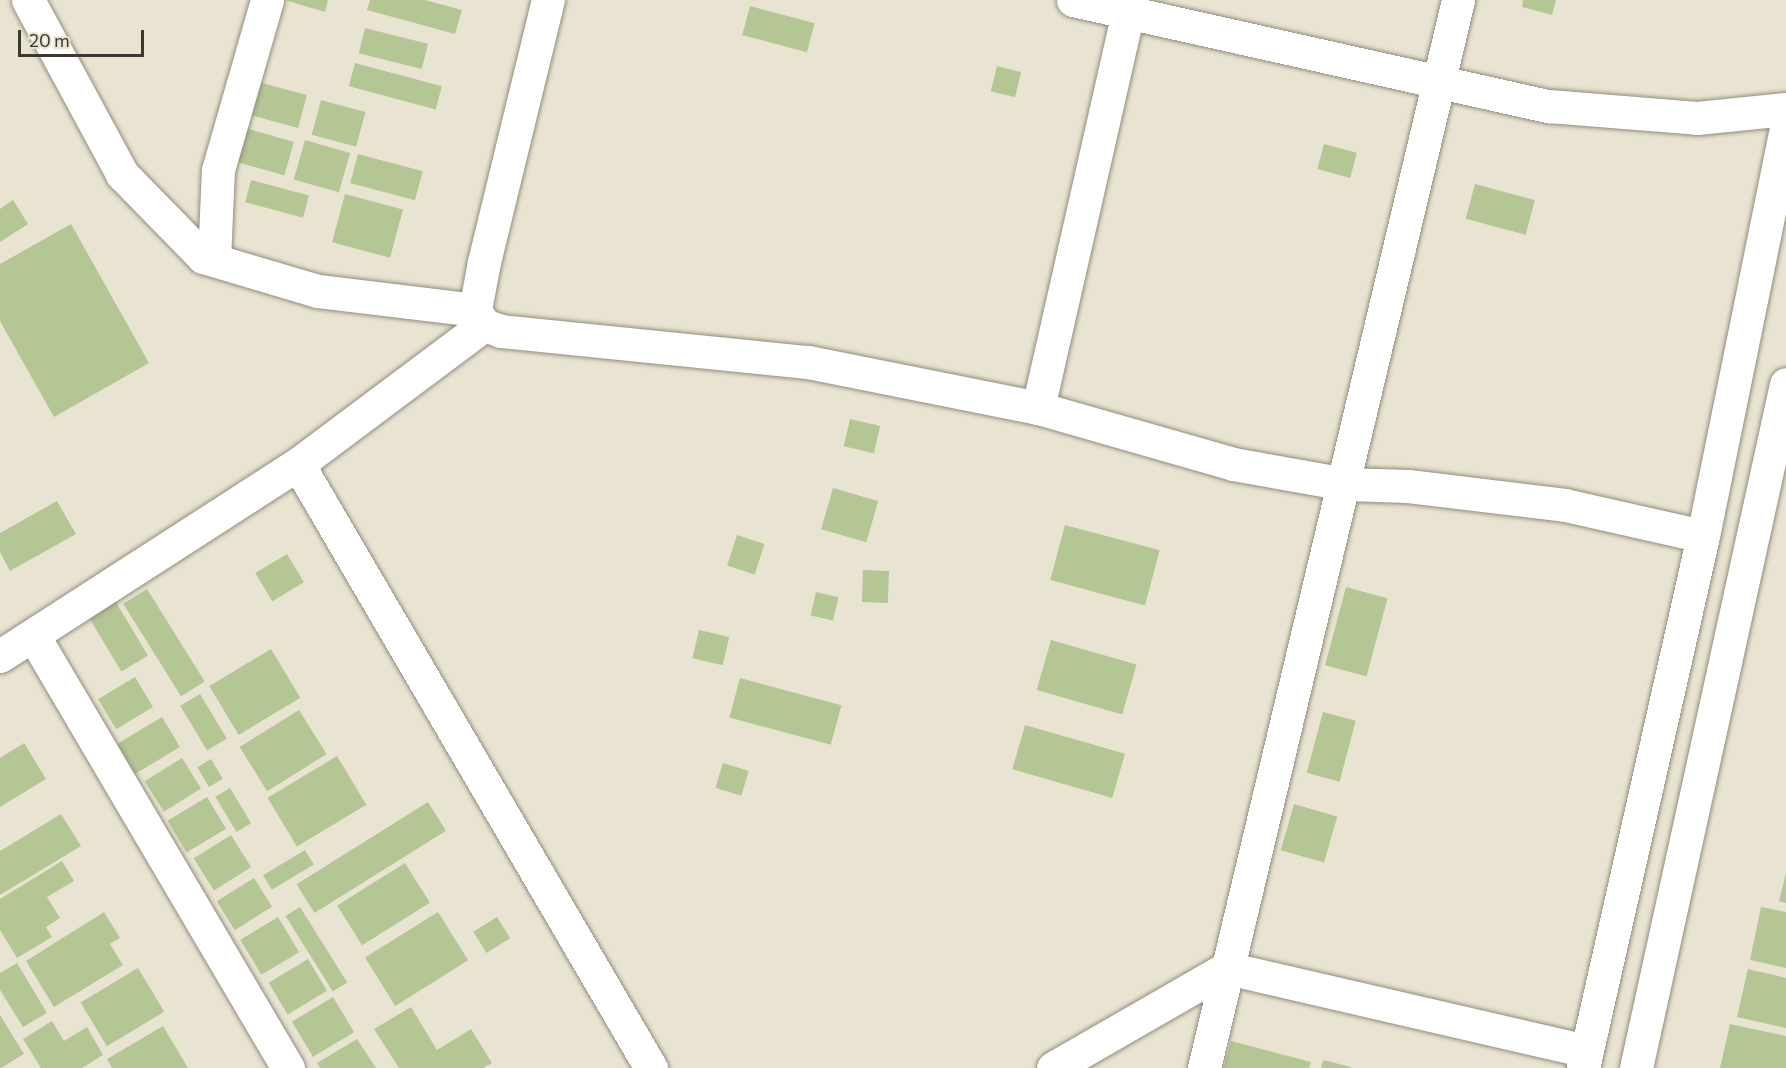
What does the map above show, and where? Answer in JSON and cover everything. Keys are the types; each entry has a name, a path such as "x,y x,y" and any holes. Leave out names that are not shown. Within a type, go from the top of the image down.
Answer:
{"street":[{"path":"28,0 122,174 203,257 318,291 479,318 501,331 808,362 1038,408 1233,464 1345,484 1408,486 1565,505 1703,536"},
{"path":"214,260 218,170 267,0"},
{"path":"0,656 298,464 479,318 548,0"},
{"path":"1073,0 1129,6 1435,82 1550,106 1697,118 1786,109"},
{"path":"1204,1068 1345,484 1435,82 1458,0"},
{"path":"1038,408 1129,6"},
{"path":"1053,1068 1227,968 1585,1060 1703,536 1786,128"},
{"path":"1636,1068 1786,384"},
{"path":"298,464 651,1068"},
{"path":"33,635 288,1068"}],"building":[{"path":"285,0 328,0 325,12"},
{"path":"370,0 425,0 462,10 455,34 367,10"},
{"path":"1523,0 1556,0 1552,15 1522,7"},
{"path":"750,6 815,23 807,52 742,35"},
{"path":"365,28 428,44 422,69 359,53"},
{"path":"355,63 442,86 436,109 349,86"},
{"path":"997,66 1021,72 1015,97 991,91"},
{"path":"247,79 307,95 298,128 238,112"},
{"path":"321,100 365,112 356,147 312,135"},
{"path":"242,127 294,142 284,176 232,161"},
{"path":"305,140 350,153 339,192 294,179"},
{"path":"1324,144 1357,153 1350,178 1317,169"},
{"path":"358,154 423,171 415,200 350,183"},
{"path":"251,180 309,196 303,218 245,202"},
{"path":"1475,184 1535,200 1526,235 1466,219"},
{"path":"345,194 403,210 390,258 332,242"},
{"path":"13,200 28,224 0,242 0,209"},
{"path":"71,224 149,363 54,417 0,321 0,264"},
{"path":"850,419 880,426 874,453 844,446"},
{"path":"833,488 878,501 866,542 821,529"},
{"path":"57,501 76,534 10,571 0,552 0,533"},
{"path":"1065,525 1160,550 1145,605 1050,580"},
{"path":"737,535 765,544 755,574 727,565"},
{"path":"287,554 304,582 272,601 255,573"},
{"path":"863,570 889,571 888,603 862,602"},
{"path":"1346,587 1388,598 1367,676 1325,665"},
{"path":"147,589 205,681 181,696 123,604"},
{"path":"816,592 838,597 833,621 811,615"},
{"path":"114,599 148,656 121,672 87,615"},
{"path":"699,630 729,637 723,665 692,658"},
{"path":"1051,640 1137,665 1122,715 1037,690"},
{"path":"271,649 300,698 239,735 209,686"},
{"path":"135,677 153,707 116,729 98,699"},
{"path":"740,678 841,705 831,745 729,718"},
{"path":"200,694 227,739 207,750 180,706"},
{"path":"299,710 327,754 267,791 240,747"},
{"path":"1323,712 1356,721 1340,782 1307,773"},
{"path":"162,717 180,747 135,774 117,744"},
{"path":"1025,725 1125,754 1112,798 1012,769"},
{"path":"24,743 46,779 0,807 0,758"},
{"path":"337,756 366,805 297,847 268,798"},
{"path":"182,758 201,789 164,812 145,781"},
{"path":"211,759 223,779 209,787 197,767"},
{"path":"723,763 749,771 741,796 715,788"},
{"path":"230,788 251,823 237,832 215,797"},
{"path":"207,797 226,829 187,852 168,821"},
{"path":"428,802 446,831 315,913 297,884"},
{"path":"1294,804 1337,816 1324,863 1281,850"},
{"path":"61,814 81,846 0,895 0,851"},
{"path":"231,835 251,867 214,891 194,858"},
{"path":"305,850 314,865 272,890 263,875"},
{"path":"62,861 74,881 47,897 60,918 46,927 52,937 17,958 0,930 0,899"},
{"path":"405,863 430,903 362,945 337,905"},
{"path":"1786,873 1786,903 1779,901"},
{"path":"254,878 272,907 235,930 217,901"},
{"path":"300,907 347,982 333,991 286,916"},
{"path":"1761,907 1786,912 1786,968 1750,960"},
{"path":"104,912 120,938 110,944 123,965 54,1007 26,961"},
{"path":"438,912 468,960 395,1006 365,958"},
{"path":"278,917 299,952 261,975 240,940"},
{"path":"497,917 510,938 487,953 473,932"},
{"path":"308,959 327,991 288,1014 269,983"},
{"path":"17,963 47,1013 23,1027 0,990 0,973"},
{"path":"138,968 164,1012 107,1046 81,1003"},
{"path":"1748,969 1786,978 1786,1028 1737,1017"},
{"path":"333,997 354,1032 313,1057 292,1022"},
{"path":"411,1007 437,1050 471,1029 492,1063 483,1068 399,1068 374,1029"},
{"path":"0,1015 24,1054 1,1068 0,1068"},
{"path":"52,1021 64,1041 87,1027 103,1055 82,1068 41,1068 23,1039"},
{"path":"1730,1024 1786,1036 1786,1068 1720,1068"},
{"path":"163,1026 188,1068 112,1068 107,1059"},
{"path":"357,1039 376,1068 320,1068 317,1063"},
{"path":"1231,1041 1311,1062 1309,1068 1224,1068"},
{"path":"1323,1060 1351,1067 1351,1068 1321,1068"}]}
